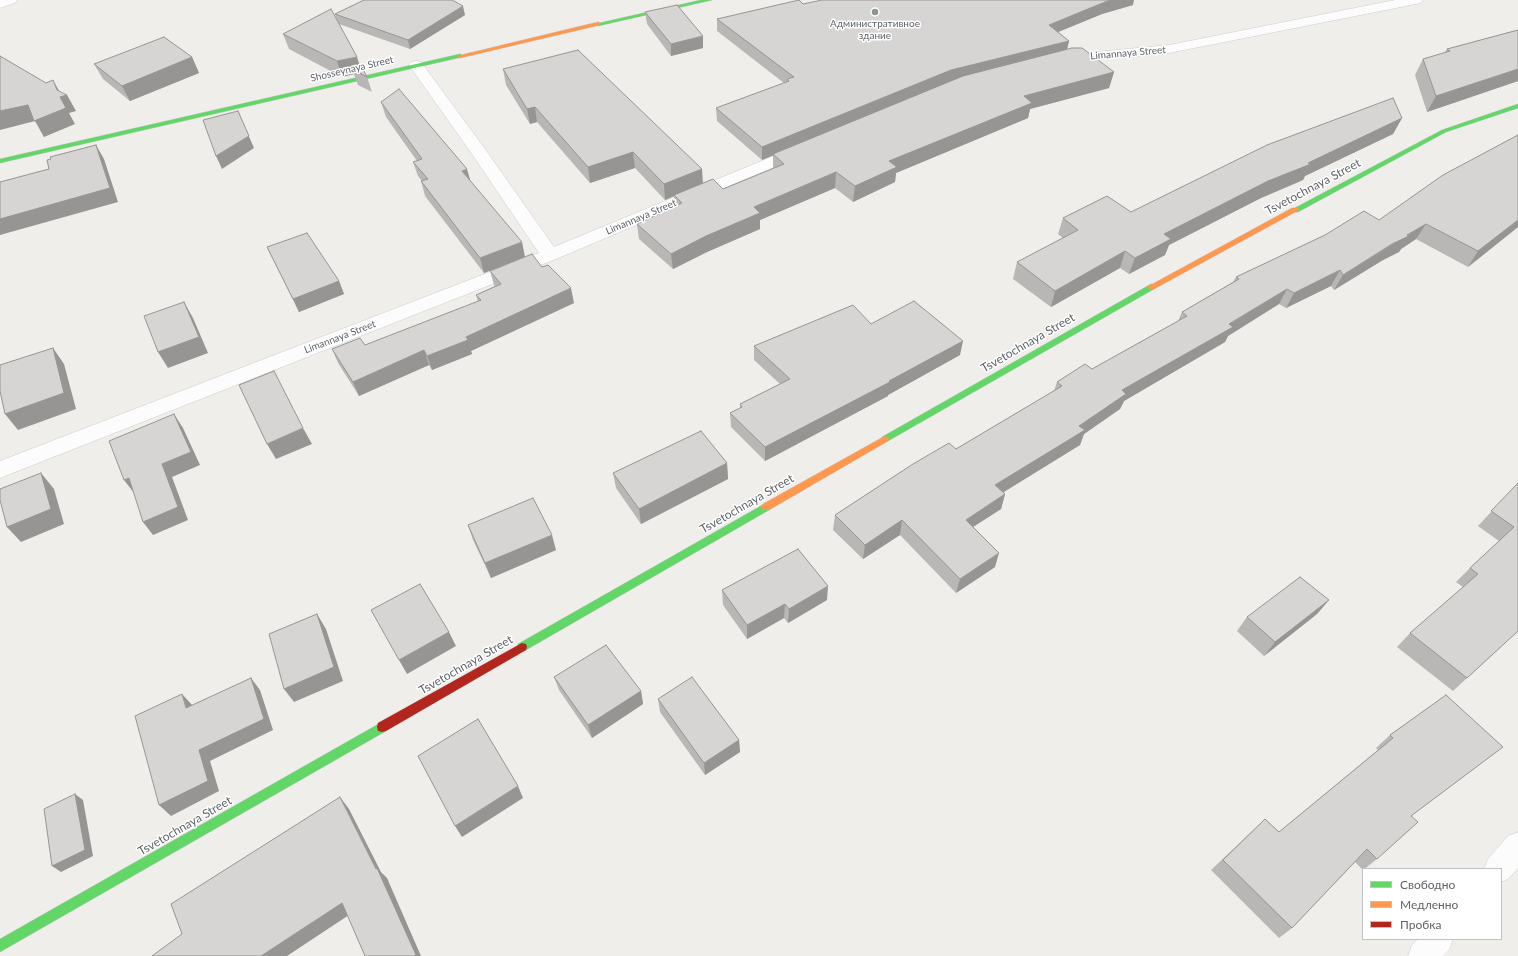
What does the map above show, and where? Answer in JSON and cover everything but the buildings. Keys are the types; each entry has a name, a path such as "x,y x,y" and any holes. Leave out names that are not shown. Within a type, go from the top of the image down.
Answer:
{"street":[{"path":"0,4 10,0"},
{"name":"Shosseynaya Street","path":"0,161 416,65 709,0"},
{"name":"Limannaya Street","path":"1045,64 1068,58 1169,49 1416,0"},
{"path":"416,65 479,152 550,255"},
{"name":"Tsvetochnaya Street","path":"0,946 1150,287 1444,131 1518,106"},
{"name":"Limannaya Street","path":"0,470 550,255 815,145"},
{"path":"1499,868 1518,846"},
{"path":"1423,956 1437,940"}],"traffic: fast":[{"path":"598,24 709,0"},
{"path":"0,161 460,56"},
{"path":"1295,210 1444,131 1518,106"},
{"path":"885,439 1151,287"},
{"path":"522,647 766,507"},
{"path":"0,946 382,727"}],"traffic: slow":[{"path":"460,56 598,24"},
{"path":"1151,287 1295,210"},
{"path":"766,507 885,439"}],"traffic: jam":[{"path":"382,727 522,647"}],"place":[{"name":"Административное здание","path":"875,12"}]}
